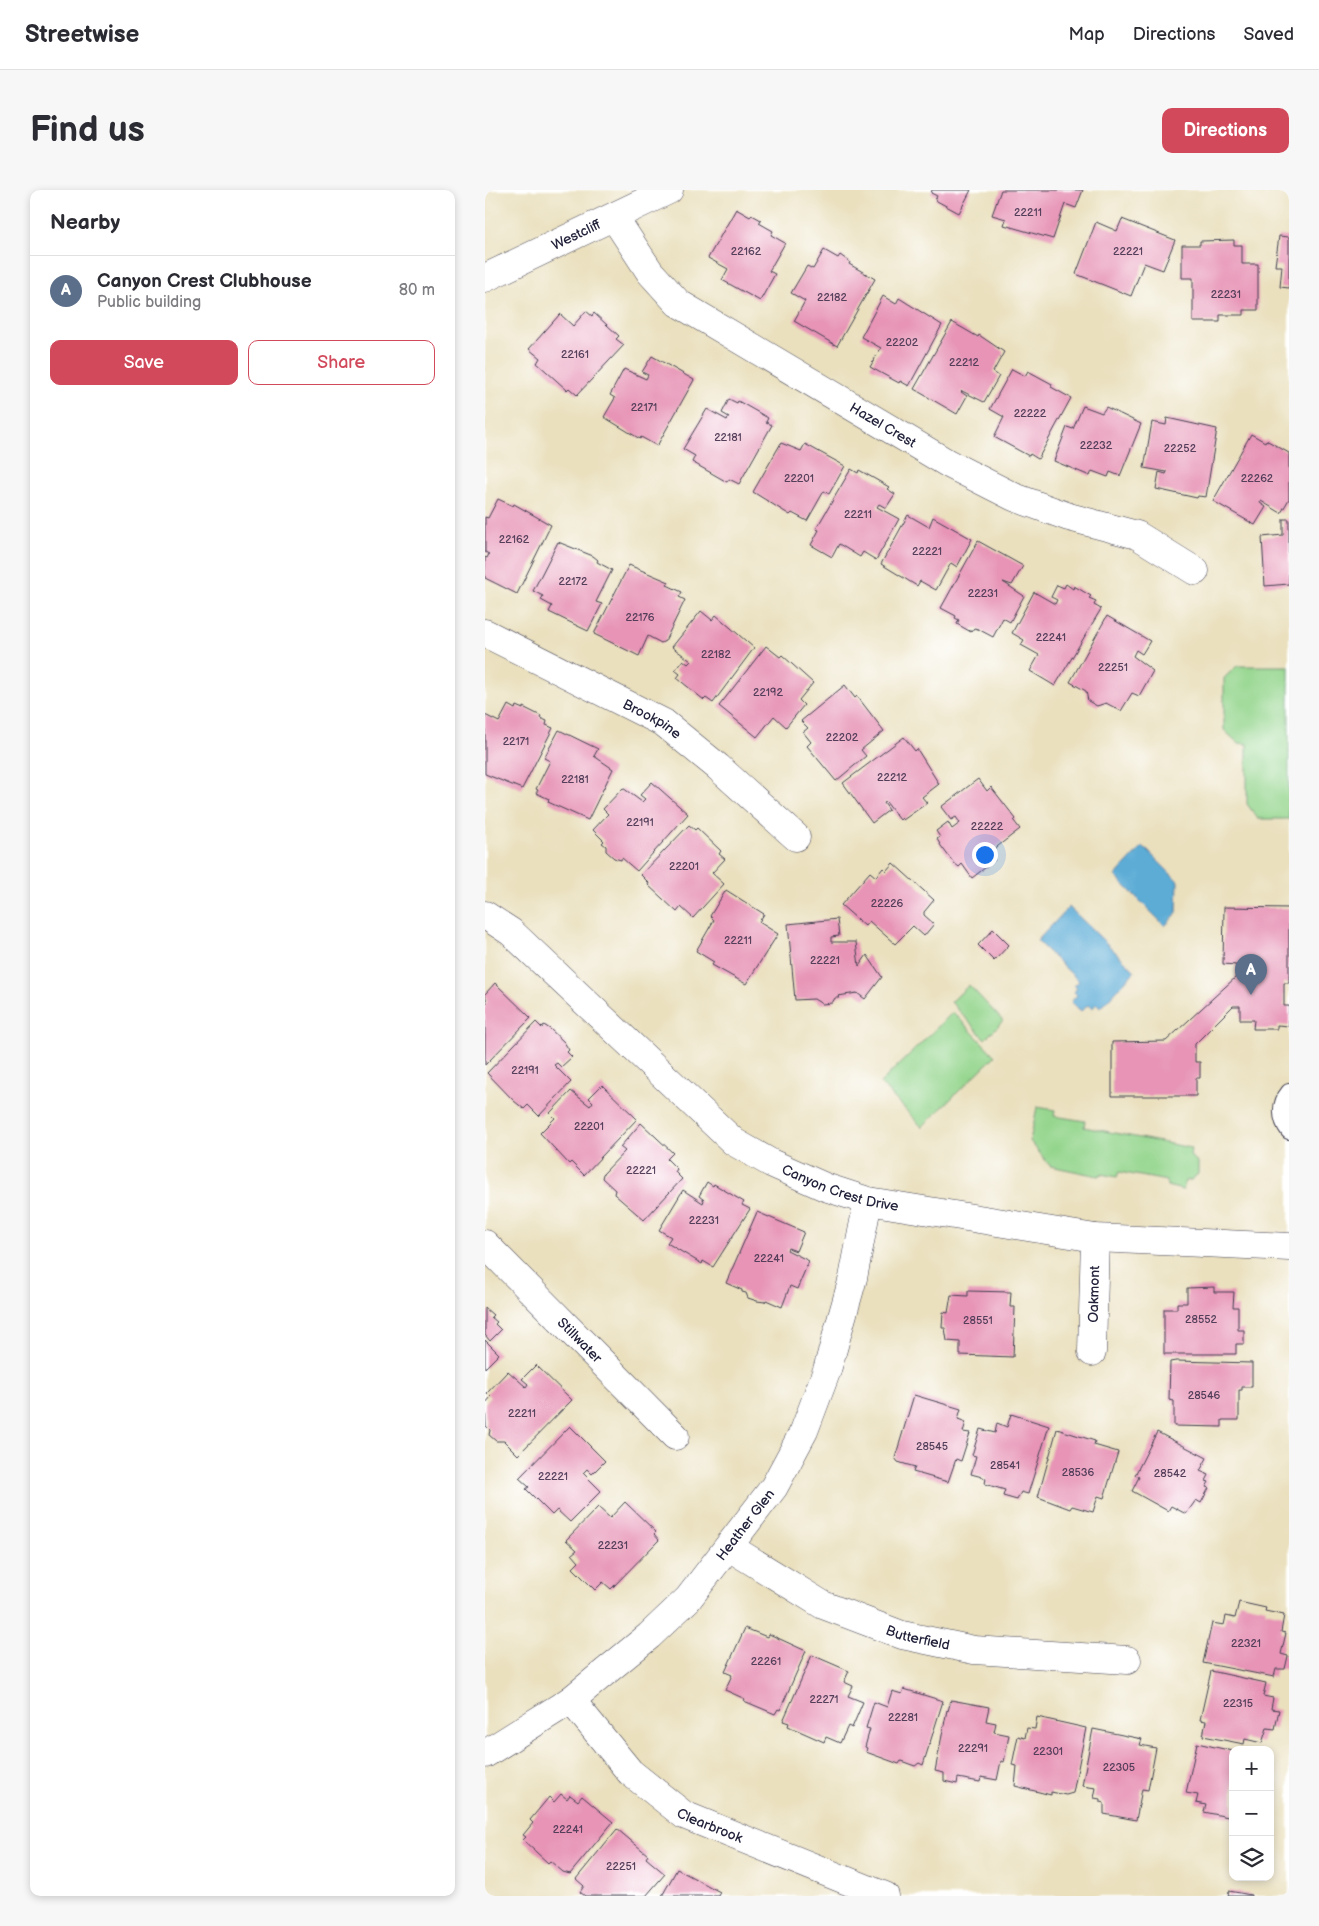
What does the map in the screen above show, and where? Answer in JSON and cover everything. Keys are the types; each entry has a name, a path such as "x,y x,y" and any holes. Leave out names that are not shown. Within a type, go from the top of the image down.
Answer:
{"street":[{"name":"Westcliff","path":"485,278 669,190"},
{"name":"Hazel Crest","path":"614,217 650,272 678,303 949,464 1014,497 1069,517 1137,535 1195,571"},
{"name":"Brookpine","path":"485,633 664,723 718,767 796,837"},
{"name":"Canyon Crest Drive","path":"485,915 511,932 734,1142 771,1163 825,1186 867,1202 1095,1238 1289,1247"},
{"name":"Heather Glen","path":"485,1754 571,1700 649,1636 688,1599 774,1487 804,1431 827,1370 853,1278 867,1202"},
{"name":"Oakmont","path":"1092,1352 1095,1238"},
{"name":"Stillwater","path":"485,1244 675,1436"},
{"name":"Butterfield","path":"729,1547 823,1605 902,1635 974,1650 1127,1660"},
{"name":"Clearbrook","path":"571,1700 630,1772 684,1814 885,1896"}],"lane":[{"path":"1289,1092 1282,1105 1282,1115 1289,1130"}],"green space":[{"path":"1237,666 1289,666 1289,819 1258,819 1247,804 1247,744 1238,743 1224,730 1224,678"},
{"path":"969,985 1003,1021 985,1039 951,1002"},
{"path":"953,1012 995,1056 922,1127 880,1083"},
{"path":"1037,1107 1055,1110 1054,1116 1085,1121 1084,1127 1191,1148 1190,1156 1198,1162 1198,1174 1191,1180 1185,1181 1183,1190 1167,1186 1167,1181 1119,1172 1117,1177 1101,1174 1098,1176 1050,1166 1030,1141"}],"water":[{"path":"1143,846 1178,881 1177,913 1165,926 1115,876"},
{"path":"1069,907 1135,971 1100,1008 1096,1004 1092,1009 1088,1005 1081,1011 1071,1002 1077,995 1074,992 1077,988 1074,986 1079,981 1037,941"}],"building":[{"path":"932,190 971,190 959,213 935,200 937,196 931,193"},
{"path":"1001,190 1083,190 1076,208 1065,204 1053,239 1004,225 1006,219 992,215"},
{"path":"736,209 750,217 752,215 761,220 759,223 773,231 771,235 785,243 769,271 775,274 760,301 722,280 728,269 708,258"},
{"path":"1122,219 1175,240 1163,270 1144,263 1131,296 1076,274 1096,222 1117,231"},
{"path":"1279,236 1289,237 1289,288 1280,287 1282,266 1275,266"},
{"path":"1234,240 1234,245 1242,245 1242,264 1258,264 1258,310 1244,310 1244,315 1220,315 1220,322 1193,322 1193,278 1182,278 1182,245 1200,245 1200,241"},
{"path":"824,250 838,258 840,255 850,262 849,264 875,279 837,346 794,321 805,301 791,293 807,266 813,269"},
{"path":"883,296 896,304 899,298 942,325 909,386 900,381 899,383 870,367 881,348 861,337"},
{"path":"586,311 592,316 594,313 619,336 616,339 624,345 577,395 569,388 567,390 537,363 540,358 529,349 560,314 573,326"},
{"path":"952,322 978,337 979,335 1004,352 993,372 999,376 984,402 962,391 967,396 957,414 914,389"},
{"path":"652,356 694,380 657,446 641,437 640,439 604,417 615,398 610,395 624,369 646,379 648,375 642,372"},
{"path":"1012,369 1025,376 1028,371 1052,384 1051,387 1071,398 1038,459 994,437 1004,417 990,409"},
{"path":"729,399 737,403 738,401 768,418 766,422 772,425 739,484 729,479 727,482 692,462 695,456 683,449 707,409 727,420 729,417 722,413"},
{"path":"1083,406 1102,413 1106,407 1141,424 1120,476 1110,472 1108,477 1092,471 1090,476 1054,461 1067,427 1073,429"},
{"path":"1167,418 1217,429 1206,497 1198,496 1197,498 1156,489 1159,472 1166,474 1167,472 1144,468 1152,422 1166,425"},
{"path":"1251,434 1289,453 1289,499 1281,513 1261,501 1260,503 1266,507 1255,525 1213,501"},
{"path":"781,443 801,451 805,444 845,466 829,494 824,491 807,521 792,513 790,515 753,492"},
{"path":"851,469 858,473 859,470 889,487 887,489 895,494 886,508 879,504 877,507 899,519 876,560 863,552 860,557 839,544 832,557 811,545 819,530 816,529"},
{"path":"498,499 513,506 514,504 551,525 517,594 485,578 485,557 487,558 489,554 485,552 485,517 488,518"},
{"path":"908,515 929,527 933,517 972,539 957,567 951,563 936,590 920,581 917,586 881,564"},
{"path":"1283,519 1289,519 1289,584 1265,586 1262,537 1283,535"},
{"path":"978,541 1023,566 1012,585 1003,582 1024,596 1010,622 1003,618 993,637 974,628 971,632 957,624 959,620 955,618 956,616 941,608"},
{"path":"558,542 593,556 598,560 597,562 612,570 596,602 602,604 588,631 549,612 552,606 541,600 543,596 533,591"},
{"path":"629,565 669,582 667,585 682,592 679,597 685,600 665,641 661,643 648,636 639,656 594,634"},
{"path":"1066,584 1073,589 1074,586 1091,596 1089,598 1096,601 1094,605 1101,609 1055,686 1030,671 1039,655 1021,645 1024,640 1012,633 1034,592 1055,604 1057,600 1051,597 1057,585 1064,588"},
{"path":"701,611 712,620 716,615 754,648 713,703 706,698 704,700 677,678 680,674 675,670 683,660 688,664 691,661 672,647"},
{"path":"1107,616 1150,641 1142,654 1136,650 1133,656 1153,671 1139,696 1132,693 1121,711 1106,703 1097,706 1088,701 1086,691 1070,682"},
{"path":"766,646 780,657 782,655 813,683 799,700 804,705 786,727 774,716 757,737 719,706"},
{"path":"845,685 855,698 857,696 884,731 861,750 866,756 836,781 807,746 811,742 803,732 808,728 801,721"},
{"path":"508,705 515,709 516,706 523,709 523,707 541,716 540,718 547,721 546,725 553,728 522,789 485,774 485,715 499,722"},
{"path":"559,730 598,749 594,756 613,769 588,820 548,802 549,799 536,793 538,790 536,789 550,761 544,758"},
{"path":"904,737 915,751 917,749 939,784 922,797 927,803 903,820 902,818 900,820 886,802 884,803 889,810 872,823 843,783"},
{"path":"978,779 987,791 991,787 1016,819 1014,821 1020,829 989,853 995,860 972,878 962,864 959,867 953,862 937,839 940,837 936,831 948,822 952,829 960,823 956,817 951,820 941,807"},
{"path":"652,782 688,814 637,871 622,858 621,860 614,858 606,851 606,846 602,843 604,841 593,830 608,814 603,809 623,788 642,802 645,799 640,795"},
{"path":"689,825 695,830 697,828 721,851 719,854 725,859 712,873 724,884 693,918 681,907 677,912 648,885 649,883 641,875"},
{"path":"893,863 934,900 924,912 924,915 934,924 924,936 913,926 895,944 869,921 865,926 841,905 870,872 876,877 883,868 886,871"},
{"path":"726,890 764,914 759,922 778,934 746,984 712,965 714,962 696,951 714,920 710,916"},
{"path":"1224,907 1289,908 1289,983 1284,983 1284,1006 1289,1006 1289,1026 1277,1025 1277,1029 1253,1029 1254,1020 1240,1020 1240,1006 1233,1006 1195,1044 1195,1062 1200,1062 1200,1078 1196,1078 1196,1096 1112,1096 1112,1042 1166,1041 1236,977 1236,965 1223,964"},
{"path":"837,919 839,936 831,937 831,942 856,942 859,966 867,955 882,977 865,999 857,993 838,996 839,998 835,998 832,1003 822,1004 814,999 795,1000 788,924"},
{"path":"993,929 1009,945 994,961 978,945"},
{"path":"495,983 531,1018 485,1065 485,1005 487,1003 485,994"},
{"path":"536,1022 542,1028 544,1025 550,1029 564,1042 569,1050 567,1052 572,1057 561,1067 557,1063 554,1065 571,1082 539,1116 528,1105 524,1109 514,1101 487,1073"},
{"path":"602,1085 637,1119 584,1175 571,1162 569,1164 540,1133 555,1118 550,1113 571,1091 590,1106 593,1102 589,1098"},
{"path":"641,1123 673,1153 667,1159 677,1169 675,1172 682,1179 644,1220 614,1194 615,1190 602,1178 603,1174 625,1151 620,1147"},
{"path":"707,1182 713,1186 714,1184 744,1202 742,1205 750,1209 713,1267 703,1261 702,1264 667,1243 671,1237 659,1230 683,1190 703,1203 704,1200 699,1196"},
{"path":"757,1212 804,1232 796,1251 788,1248 787,1250 809,1261 797,1289 790,1286 782,1307 766,1300 765,1302 748,1298 742,1290 726,1283"},
{"path":"1214,1287 1214,1292 1234,1292 1233,1307 1238,1307 1238,1330 1244,1330 1244,1344 1236,1344 1236,1354 1164,1354 1164,1309 1177,1309 1177,1303 1187,1303 1187,1288"},
{"path":"968,1291 1011,1292 1010,1307 1015,1307 1013,1357 960,1355 960,1342 947,1341 945,1328 942,1328 943,1312 948,1313 951,1295 968,1296"},
{"path":"485,1308 493,1315 491,1317 497,1322 495,1324 501,1330 490,1341 485,1335"},
{"path":"485,1340 499,1354 485,1368"},
{"path":"1170,1362 1252,1363 1252,1387 1242,1387 1242,1390 1239,1390 1239,1420 1222,1420 1222,1427 1174,1426 1174,1401 1169,1400"},
{"path":"536,1365 572,1400 518,1455 504,1441 496,1441 489,1435 490,1430 486,1426 485,1404 491,1397 487,1393 508,1371 526,1387 528,1384 522,1379"},
{"path":"914,1395 961,1409 958,1419 966,1422 963,1432 970,1433 961,1461 956,1459 948,1482 913,1472 915,1467 898,1462 895,1458"},
{"path":"1011,1414 1049,1426 1028,1494 1021,1492 1017,1500 1003,1496 1005,1490 985,1484 986,1478 971,1474 976,1456 972,1455 980,1429 995,1433 997,1423 1007,1427"},
{"path":"570,1426 605,1461 592,1474 587,1469 583,1473 601,1491 570,1522 557,1510 552,1515 526,1489 529,1487 519,1478"},
{"path":"1057,1429 1095,1441 1094,1445 1118,1452 1104,1498 1098,1496 1093,1512 1072,1506 1070,1509 1038,1497"},
{"path":"1157,1432 1207,1458 1200,1471 1209,1475 1206,1481 1209,1482 1206,1487 1209,1488 1201,1503 1196,1500 1186,1514 1171,1506 1168,1511 1132,1491 1139,1477 1135,1475"},
{"path":"625,1502 656,1532 654,1534 659,1540 611,1589 603,1582 595,1590 573,1568 579,1562 572,1554 577,1550 566,1540 598,1507 610,1518"},
{"path":"1239,1602 1266,1608 1265,1611 1284,1615 1281,1632 1286,1633 1281,1654 1288,1656 1285,1669 1276,1669 1274,1677 1203,1663 1212,1623 1224,1625 1226,1616 1235,1618"},
{"path":"745,1628 767,1637 769,1634 806,1651 780,1710 778,1709 775,1714 744,1701 745,1699 725,1690 732,1675 725,1672"},
{"path":"812,1655 849,1671 844,1682 853,1686 848,1696 863,1702 852,1728 848,1726 840,1743 826,1737 824,1742 788,1726 789,1723 783,1721"},
{"path":"1211,1671 1266,1683 1263,1696 1273,1698 1271,1709 1279,1710 1275,1729 1267,1728 1262,1743 1245,1739 1244,1744 1203,1736 1206,1721 1200,1720"},
{"path":"904,1689 943,1701 923,1765 919,1763 915,1766 901,1761 899,1764 866,1752 867,1748 865,1747 870,1729 866,1728 874,1702 887,1707 892,1691 902,1694"},
{"path":"951,1700 989,1707 986,1721 996,1723 994,1732 1009,1735 1004,1762 1001,1761 997,1780 981,1777 980,1782 958,1778 957,1784 944,1781 944,1773 935,1771 947,1710"},
{"path":"1037,1717 1086,1728 1073,1793 1066,1795 1051,1792 1051,1795 1015,1786 1017,1766 1012,1765 1018,1736 1025,1738 1027,1728 1035,1729"},
{"path":"1093,1729 1142,1739 1140,1745 1156,1748 1148,1790 1142,1789 1136,1820 1104,1814 1104,1803 1100,1802 1100,1799 1094,1798 1096,1788 1082,1786"},
{"path":"1197,1743 1229,1750 1229,1817 1204,1812 1206,1805 1196,1803 1198,1795 1186,1793"},
{"path":"561,1794 567,1799 570,1795 578,1801 582,1796 613,1822 570,1874 563,1872 550,1861 548,1863 523,1840 526,1837 523,1835 533,1823 530,1820 549,1797 554,1802"},
{"path":"617,1829 648,1855 646,1858 665,1874 646,1896 585,1896 580,1892 584,1886 576,1879"},
{"path":"677,1869 720,1892 718,1896 662,1896"},
{"path":"1229,1891 1251,1895 1251,1896 1228,1896"}],"place":[{"name":"Canyon Crest Clubhouse","path":"1251,995"}]}
